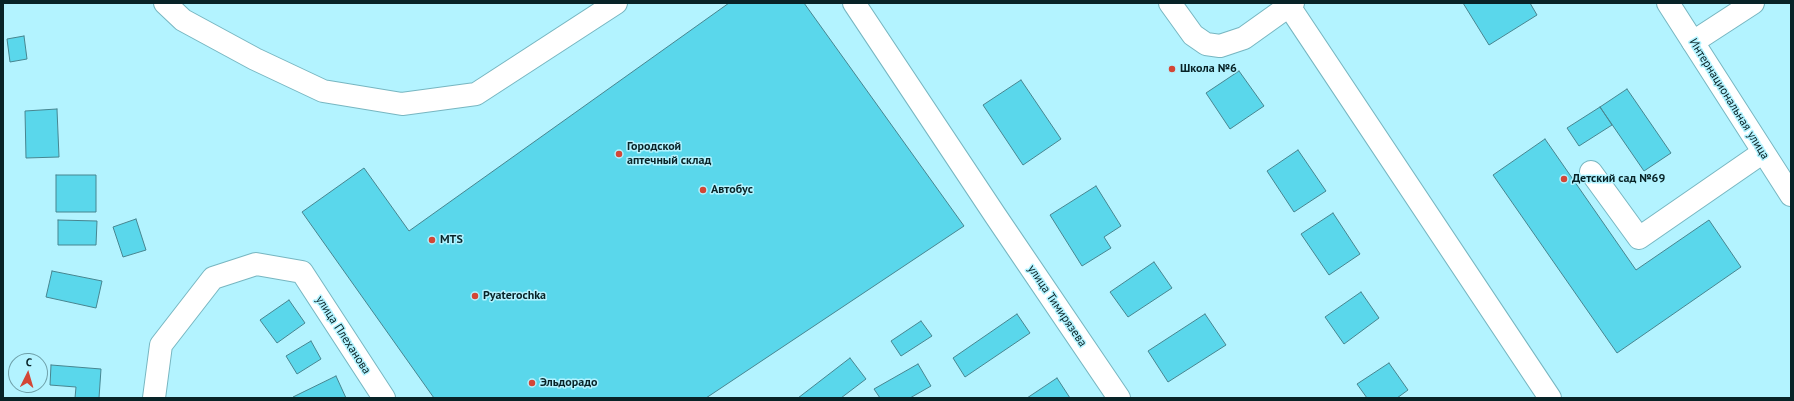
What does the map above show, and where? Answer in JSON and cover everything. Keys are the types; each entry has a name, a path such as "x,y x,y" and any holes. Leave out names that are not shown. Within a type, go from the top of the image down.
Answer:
{"street":[{"path":"165,3 190,24 255,59 323,90 402,104 476,94 616,3"},
{"name":"улица Тимирязева","path":"854,3 1119,398"},
{"path":"1170,3 1193,35 1206,44 1220,46 1244,38 1291,4 1304,27 1550,398"},
{"name":"Интернациональная улица","path":"1668,3 1762,153 1791,195"},
{"path":"1693,42 1753,3"},
{"path":"1590,172 1639,238 1762,153"},
{"name":"улица Плеханова","path":"154,398 161,344 213,278 256,264 302,272 384,398"}],"building":[{"name":"Автобус","path":"729,3 804,3 964,226 706,398 434,398 302,212 364,168 409,231"},
{"path":"1463,3 1530,3 1537,15 1489,45"},
{"path":"24,36 27,59 10,62 7,39"},
{"path":"1239,71 1264,106 1230,129 1206,93"},
{"path":"1021,80 1061,139 1023,165 983,105"},
{"path":"1627,89 1671,153 1644,171 1600,107"},
{"path":"1600,107 1612,125 1579,146 1567,128"},
{"path":"57,109 59,157 26,158 25,111"},
{"path":"1545,139 1636,270 1709,220 1741,267 1617,353 1493,175"},
{"path":"1298,150 1326,191 1294,212 1267,171"},
{"path":"56,175 96,175 96,212 56,212"},
{"path":"1096,186 1121,226 1104,237 1111,248 1082,266 1050,215"},
{"path":"1333,213 1360,254 1329,275 1301,234"},
{"path":"136,219 146,250 123,257 113,227"},
{"path":"58,220 97,221 96,245 58,245"},
{"path":"1154,262 1172,288 1128,317 1110,292"},
{"path":"52,271 102,281 96,308 46,297"},
{"path":"1361,292 1379,318 1344,344 1325,317"},
{"path":"289,300 305,323 277,343 260,320"},
{"path":"1017,314 1030,333 965,377 953,358"},
{"path":"1205,314 1226,345 1168,382 1148,351"},
{"path":"921,321 932,336 901,356 891,341"},
{"path":"311,341 321,359 297,374 286,356"},
{"path":"850,358 866,379 841,398 798,398"},
{"path":"1389,363 1408,390 1397,398 1367,398 1357,384"},
{"path":"918,364 931,386 910,398 880,398 874,389"},
{"path":"51,365 101,369 99,398 75,398 76,387 50,385"},
{"path":"336,376 346,398 293,398 293,397"},
{"path":"1057,378 1070,398 1027,398"}],"place":[{"name":"Школа №6","path":"1172,69"},
{"name":"Городской аптечный склад","path":"619,154"},
{"name":"Детский сад №69","path":"1564,179"},
{"name":"Автобус","path":"703,190"},
{"name":"MTS","path":"432,240"},
{"name":"Pyaterochka","path":"475,296"},
{"name":"Эльдорадо","path":"532,383"}]}
